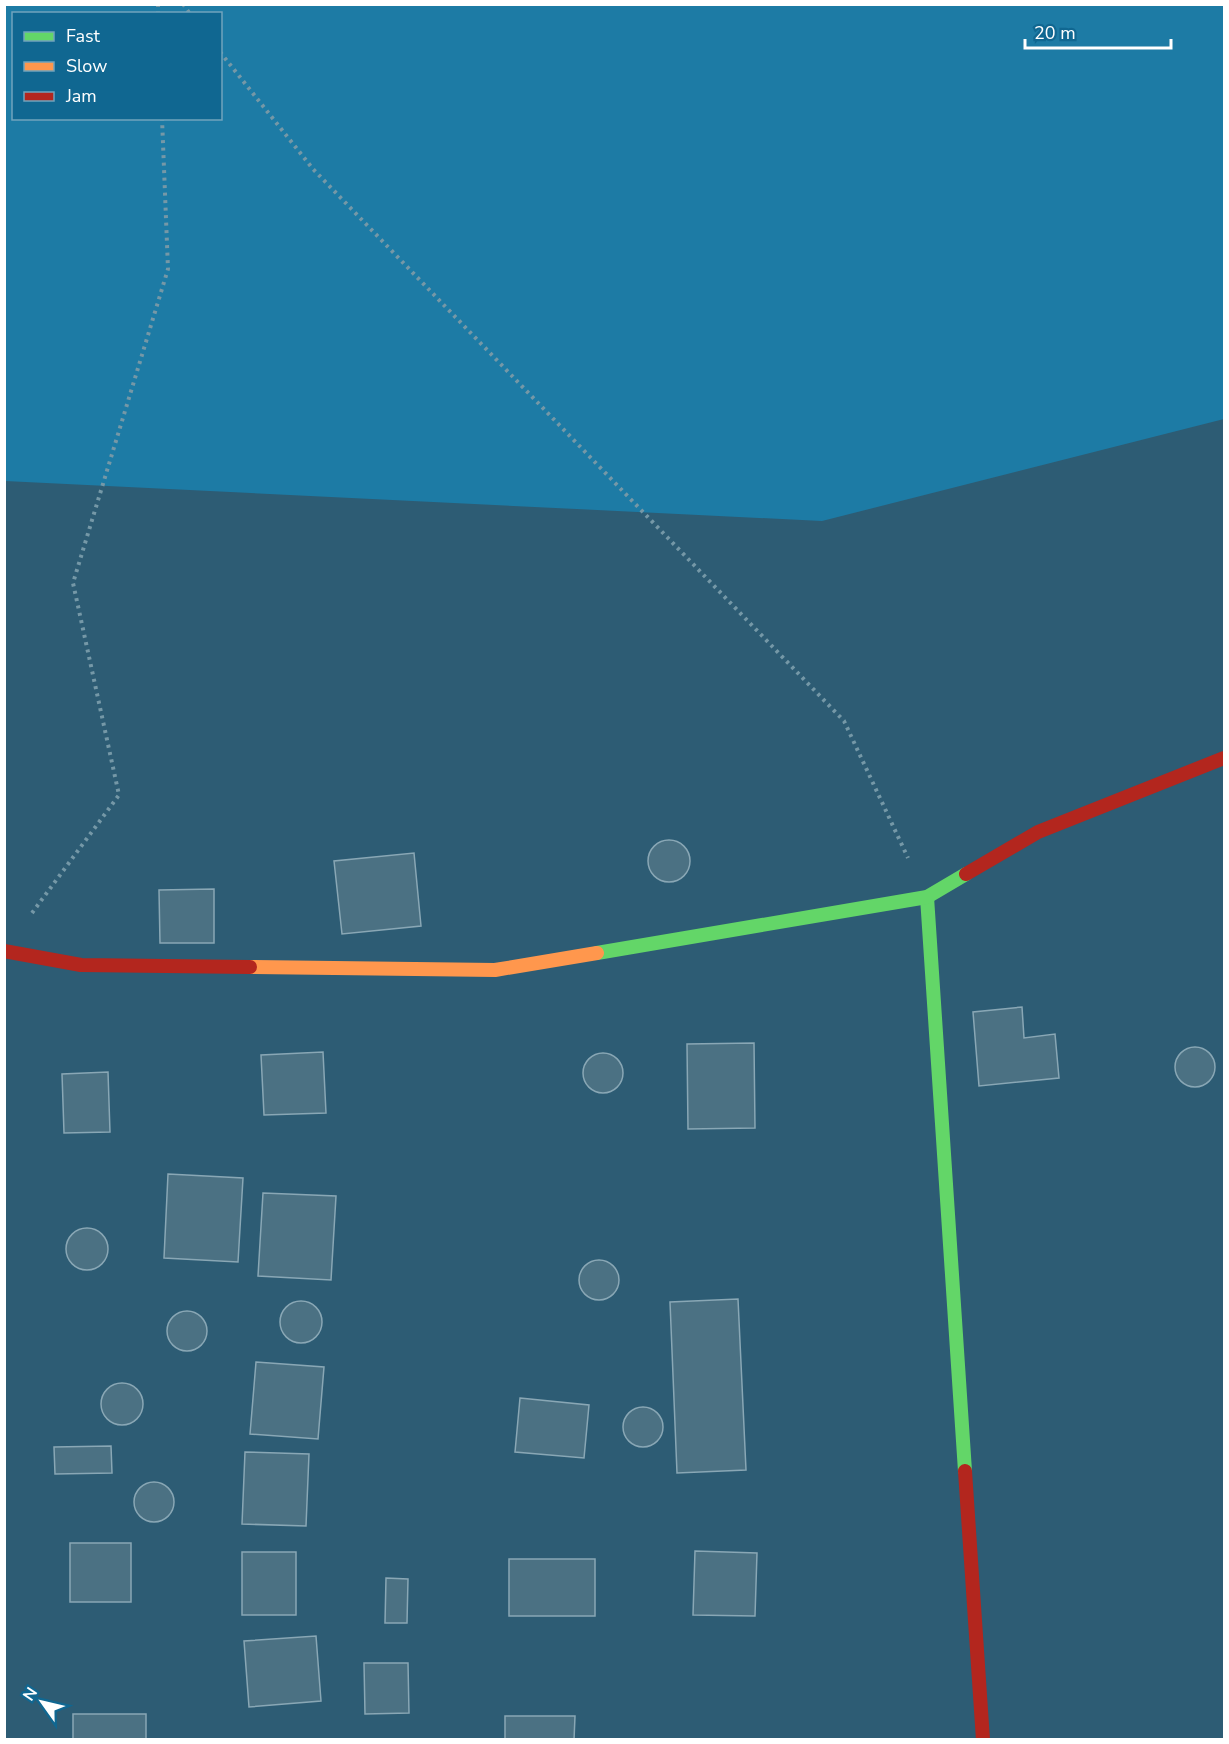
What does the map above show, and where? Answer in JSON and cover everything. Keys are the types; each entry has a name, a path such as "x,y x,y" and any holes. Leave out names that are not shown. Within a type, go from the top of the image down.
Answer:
{"street":[{"path":"4,951 81,965 495,970 927,897 1038,832 1224,758"},
{"path":"927,897 983,1740"}],"path":[{"path":"222,55 313,169 844,721 927,897"},
{"path":"25,922 119,795 73,583 168,269 162,120"}],"shaded area":[{"path":"5,4 1224,5 1224,419 822,521 5,481"}],"building":[{"path":"669,840 684,846 690,861 684,876 669,882 654,876 648,861 654,846"},
{"path":"414,853 421,926 342,934 334,861"},
{"path":"214,889 214,943 160,943 159,890"},
{"path":"1022,1007 1024,1038 1055,1034 1059,1078 979,1086 973,1012"},
{"path":"754,1043 755,1128 688,1129 687,1044"},
{"path":"1195,1047 1203,1048 1209,1053 1214,1059 1214,1075 1209,1081 1203,1086 1195,1087 1187,1086 1181,1081 1176,1075 1175,1067 1176,1059 1181,1053 1187,1048"},
{"path":"323,1052 326,1113 264,1115 261,1055"},
{"path":"603,1053 611,1054 617,1059 622,1065 622,1081 617,1087 611,1092 603,1093 595,1092 589,1087 584,1081 583,1073 584,1065 589,1059 595,1054"},
{"path":"108,1072 110,1132 64,1133 62,1074"},
{"path":"168,1174 243,1178 238,1262 164,1258"},
{"path":"263,1193 336,1196 331,1280 258,1276"},
{"path":"87,1228 102,1234 108,1249 102,1264 87,1270 72,1264 66,1249 72,1234"},
{"path":"599,1260 607,1261 613,1266 618,1272 618,1288 613,1294 607,1299 599,1300 591,1299 585,1294 580,1288 579,1280 580,1272 585,1266 591,1261"},
{"path":"738,1299 746,1470 677,1473 670,1302"},
{"path":"301,1301 316,1307 322,1322 316,1337 301,1343 286,1337 280,1322 286,1307"},
{"path":"187,1311 195,1312 201,1317 206,1323 206,1339 201,1345 195,1350 187,1351 179,1350 173,1345 168,1339 167,1331 168,1323 173,1317 179,1312"},
{"path":"256,1362 324,1367 318,1439 250,1434"},
{"path":"122,1383 137,1389 143,1404 137,1419 122,1425 107,1419 101,1404 107,1389"},
{"path":"520,1398 589,1405 584,1458 515,1452"},
{"path":"643,1407 651,1408 657,1413 662,1419 662,1435 657,1441 651,1446 643,1447 635,1446 629,1441 624,1435 623,1427 624,1419 629,1413 635,1408"},
{"path":"111,1446 112,1473 55,1474 54,1447"},
{"path":"245,1452 309,1454 306,1526 242,1524"},
{"path":"154,1482 162,1483 168,1488 173,1494 173,1510 168,1516 162,1521 154,1522 146,1521 140,1516 135,1510 134,1502 135,1494 140,1488 146,1483"},
{"path":"70,1543 131,1543 131,1602 70,1602"},
{"path":"695,1551 757,1553 755,1616 693,1615"},
{"path":"242,1552 296,1552 296,1615 242,1615"},
{"path":"509,1559 595,1559 595,1616 509,1616"},
{"path":"386,1578 408,1579 407,1623 385,1623"},
{"path":"316,1636 321,1701 249,1707 244,1641"},
{"path":"364,1663 408,1663 409,1713 365,1714"},
{"path":"73,1714 146,1714 146,1740 73,1740"},
{"path":"505,1716 575,1716 574,1740 505,1740"}],"traffic: fast":[{"path":"597,953 927,897 966,874"},
{"path":"927,897 965,1471"}],"traffic: slow":[{"path":"250,967 495,970 597,953"}],"traffic: jam":[{"path":"966,874 1038,832 1224,758"},
{"path":"4,951 81,965 250,967"},
{"path":"965,1471 983,1740"}]}
